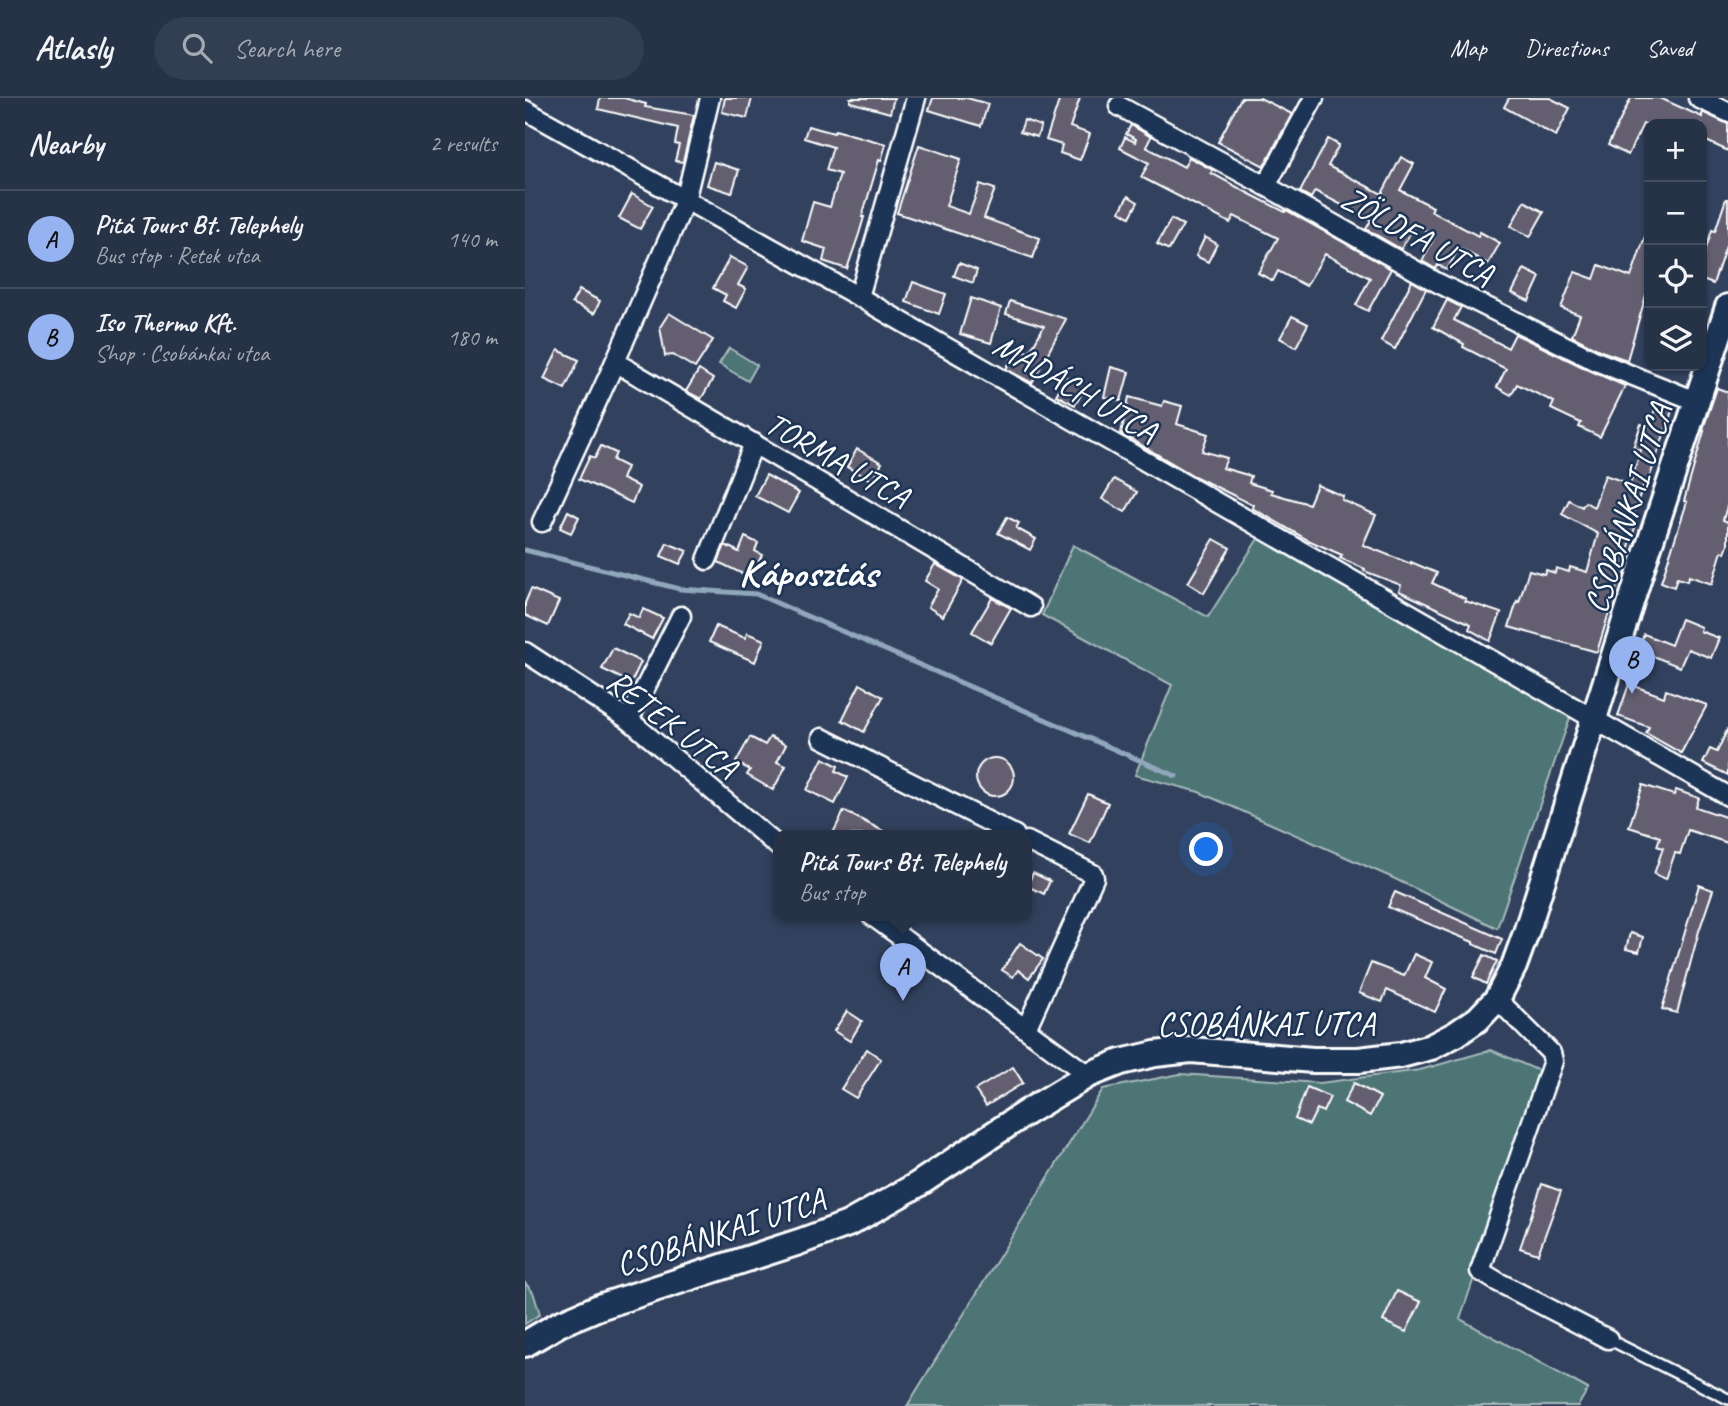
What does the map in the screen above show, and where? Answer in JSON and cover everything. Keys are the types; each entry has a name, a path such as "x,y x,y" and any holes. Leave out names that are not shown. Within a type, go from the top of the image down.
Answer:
{"main road":[{"name":"CSOBÁNKAI UTCA","path":"525,1345 559,1324 599,1307 848,1224 917,1185 1088,1075 1121,1062 1155,1054 1191,1050 1313,1060 1359,1060 1401,1055 1431,1047 1478,1019 1497,999 1514,966 1526,933 1728,307"}],"street":[{"path":"542,522 685,201 710,98"},
{"path":"859,297 916,98"},
{"path":"1266,186 1314,98"},
{"path":"1698,98 1728,112"},
{"name":"ZÖLDFA UTCA","path":"1119,106 1436,282 1596,361 1696,401"},
{"name":"MADÁCH UTCA","path":"525,110 859,297 1728,796"},
{"name":"TORMA UTCA","path":"615,362 1031,607"},
{"path":"707,560 754,443"},
{"path":"629,720 681,615"},
{"name":"RETEK UTCA","path":"525,652 629,720 773,842"},
{"path":"822,738 1004,830"},
{"path":"1025,1029 1094,878 1093,874 1032,844"},
{"path":"879,921 1088,1075"},
{"path":"1497,999 1551,1053 1553,1061 1480,1271 1608,1339"}],"lane":[{"path":"1608,1339 1728,1399"}],"green space":[{"path":"729,348 757,365 748,381 719,364"},
{"path":"1261,534 1572,712 1497,928 1393,878 1199,792 1135,775 1172,685 1042,615 1073,545 1208,617"},
{"path":"1491,1050 1544,1073 1460,1319 1588,1389 1578,1406 907,1406 1103,1089 1180,1074 1320,1083 1420,1070"},
{"path":"525,1283 533,1292 540,1314 525,1324"}],"building":[{"path":"600,98 624,98 646,104 645,107 694,115 683,162 675,161 679,145 675,144 678,128 598,109"},
{"path":"725,98 752,98 747,118 722,112"},
{"path":"850,98 894,98 890,113 850,102"},
{"path":"933,98 967,98 988,104 981,126 929,110"},
{"path":"1060,98 1080,98 1070,127 1090,134 1080,160 1060,153 1062,145 1046,140"},
{"path":"1241,98 1260,98 1292,114 1264,166 1218,142"},
{"path":"1509,98 1550,98 1570,108 1556,136 1504,107"},
{"path":"1631,98 1660,98 1702,117 1702,112 1728,124 1728,151 1707,141 1707,119 1644,119 1628,155 1608,145"},
{"path":"1024,120 1041,126 1037,137 1020,132"},
{"path":"1131,125 1151,137 1146,147 1184,167 1189,157 1213,170 1211,173 1285,212 1286,210 1391,269 1368,311 1356,305 1370,278 1325,254 1306,286 1278,271 1273,281 1258,273 1278,238 1234,216 1230,223 1141,177 1149,163 1120,148 1125,137 1135,142 1136,139 1126,134"},
{"path":"808,126 834,133 835,130 886,144 847,269 823,261 826,249 802,241 813,202 830,207 840,174 826,170 833,147 804,138"},
{"path":"1328,139 1339,145 1328,166 1382,194 1401,157 1414,164 1400,190 1433,207 1431,211 1478,236 1480,232 1500,243 1488,264 1459,248 1447,270 1438,265 1436,269 1422,261 1435,236 1415,225 1401,249 1366,229 1371,220 1315,191 1311,198 1300,192"},
{"path":"919,145 961,159 946,206 969,214 980,184 995,189 984,218 1040,238 1033,258 897,213"},
{"path":"714,162 739,170 732,193 707,185"},
{"path":"632,194 653,206 640,229 619,218"},
{"path":"1128,196 1138,202 1130,217 1120,211"},
{"path":"1728,199 1728,240 1713,284 1707,282 1707,246 1712,230 1715,231"},
{"path":"1524,201 1544,212 1530,237 1511,226"},
{"path":"1171,219 1183,225 1169,250 1157,244"},
{"path":"1205,237 1217,244 1208,262 1196,256"},
{"path":"1644,240 1644,302 1627,360 1601,351 1572,336 1580,315 1561,308 1575,272 1594,279 1599,265 1631,277"},
{"path":"730,257 748,267 738,285 746,289 736,308 723,301 726,295 713,288"},
{"path":"959,263 977,270 973,283 954,276"},
{"path":"1524,269 1540,277 1529,301 1512,293"},
{"path":"1412,281 1426,289 1395,349 1381,341"},
{"path":"913,282 946,294 939,314 906,302"},
{"path":"579,290 600,301 594,314 572,303"},
{"path":"971,298 1001,308 991,343 960,334"},
{"path":"1447,300 1461,307 1454,320 1508,348 1515,334 1625,386 1600,437 1579,427 1581,423 1551,409 1554,402 1517,384 1511,395 1497,387 1506,369 1463,347 1464,344 1433,327"},
{"path":"1010,301 1066,319 1032,383 1006,369 1018,347 1029,353 1044,326 1006,314"},
{"path":"669,313 713,340 695,368 673,355 665,356 660,327"},
{"path":"1292,316 1308,324 1296,347 1280,338"},
{"path":"558,350 579,360 565,389 544,379"},
{"path":"1111,367 1129,372 1121,401 1104,397"},
{"path":"699,370 713,379 701,399 686,391"},
{"path":"1066,377 1085,388 1075,405 1056,395"},
{"path":"1717,388 1728,392 1728,503 1723,520 1728,522 1728,544 1725,553 1722,551 1712,584 1689,576 1687,581 1677,578 1674,587 1661,582 1687,502 1684,501"},
{"path":"1129,397 1162,406 1164,401 1182,406 1177,424 1208,434 1202,451 1227,458 1223,468 1251,476 1249,483 1272,490 1271,493 1309,504 1317,485 1376,515 1363,545 1437,573 1432,583 1466,599 1465,601 1501,613 1490,641 1469,629 1471,624 1399,591 1401,585 1364,571 1365,569 1340,558 1342,555 1308,540 1252,508 1253,505 1194,476 1121,433"},
{"path":"1657,403 1673,408 1648,482 1645,481 1630,522 1636,524 1597,652 1509,627 1529,570 1544,574 1546,570 1555,573 1556,568 1569,572 1570,567 1587,572 1598,534 1562,514 1569,500 1582,507 1585,502 1594,507 1605,475 1630,484 1641,450 1633,448 1641,424 1649,427"},
{"path":"601,446 616,453 613,460 627,467 622,479 639,487 632,503 579,479 590,456 595,458"},
{"path":"857,449 882,463 873,481 847,467"},
{"path":"766,475 799,493 788,513 755,496"},
{"path":"1114,479 1137,492 1125,512 1102,499"},
{"path":"568,511 579,517 571,533 560,528"},
{"path":"1007,517 1019,523 1016,528 1036,539 1030,550 998,533"},
{"path":"745,537 758,543 755,551 762,555 751,578 718,562 725,545 739,552"},
{"path":"1214,539 1230,548 1204,593 1188,583"},
{"path":"667,543 687,551 680,564 661,556"},
{"path":"935,564 963,580 943,616 928,607 938,589 925,581"},
{"path":"531,589 559,601 548,626 525,615 525,603"},
{"path":"992,598 1011,608 991,643 972,632"},
{"path":"643,609 663,618 652,639 623,624 629,613 639,618"},
{"path":"1681,619 1701,627 1700,631 1719,638 1711,658 1688,649 1680,667 1638,650 1644,634 1671,645"},
{"path":"716,626 745,638 747,633 764,640 755,662 709,642"},
{"path":"613,648 641,662 631,683 602,669"},
{"path":"860,684 883,697 864,732 842,720"},
{"path":"1629,684 1664,697 1666,690 1707,705 1681,753 1646,733 1649,727 1618,716"},
{"path":"1728,728 1728,775 1703,763 1710,749 1717,752"},
{"path":"750,737 765,745 770,737 786,745 777,762 786,766 773,790 747,775 750,770 736,762"},
{"path":"823,758 838,766 836,771 848,777 835,804 807,790"},
{"path":"995,758 1009,763 1014,777 1009,791 995,796 981,791 976,777 981,763"},
{"path":"1643,785 1674,795 1676,790 1699,798 1696,807 1728,818 1728,843 1688,830 1680,854 1675,853 1666,879 1654,874 1663,848 1657,846 1660,837 1629,827"},
{"path":"1088,794 1108,803 1090,843 1069,834"},
{"path":"844,811 881,830 834,830"},
{"path":"1033,873 1050,881 1044,894 1032,888"},
{"path":"1699,885 1713,890 1677,1013 1662,1009"},
{"path":"1395,892 1502,939 1496,954 1388,907"},
{"path":"1630,933 1643,937 1639,952 1626,949"},
{"path":"1020,943 1043,959 1029,978 1018,970 1013,977 1002,970"},
{"path":"1414,954 1432,962 1425,978 1446,989 1435,1012 1387,990 1382,1002 1359,993 1371,963 1404,976"},
{"path":"1484,955 1497,961 1486,984 1473,977"},
{"path":"847,1011 862,1021 850,1041 834,1031"},
{"path":"867,1049 881,1059 856,1098 841,1089"},
{"path":"1013,1067 1023,1083 986,1106 975,1090"},
{"path":"1354,1083 1380,1097 1370,1116 1344,1102"},
{"path":"1307,1087 1330,1097 1323,1112 1317,1109 1309,1125 1295,1119"},
{"path":"1542,1184 1561,1191 1538,1254 1520,1248"},
{"path":"1397,1291 1421,1302 1406,1332 1383,1321"}],"waterway":[{"path":"525,550 680,589 756,594 1176,776"}],"place":[{"name":"Iso Thermo Kft.","path":"1632,694"},
{"name":"Pitá Tours Bt. Telephely","path":"903,1001"}],"district":[{"name":"Káposztás","path":"808,572"}]}
